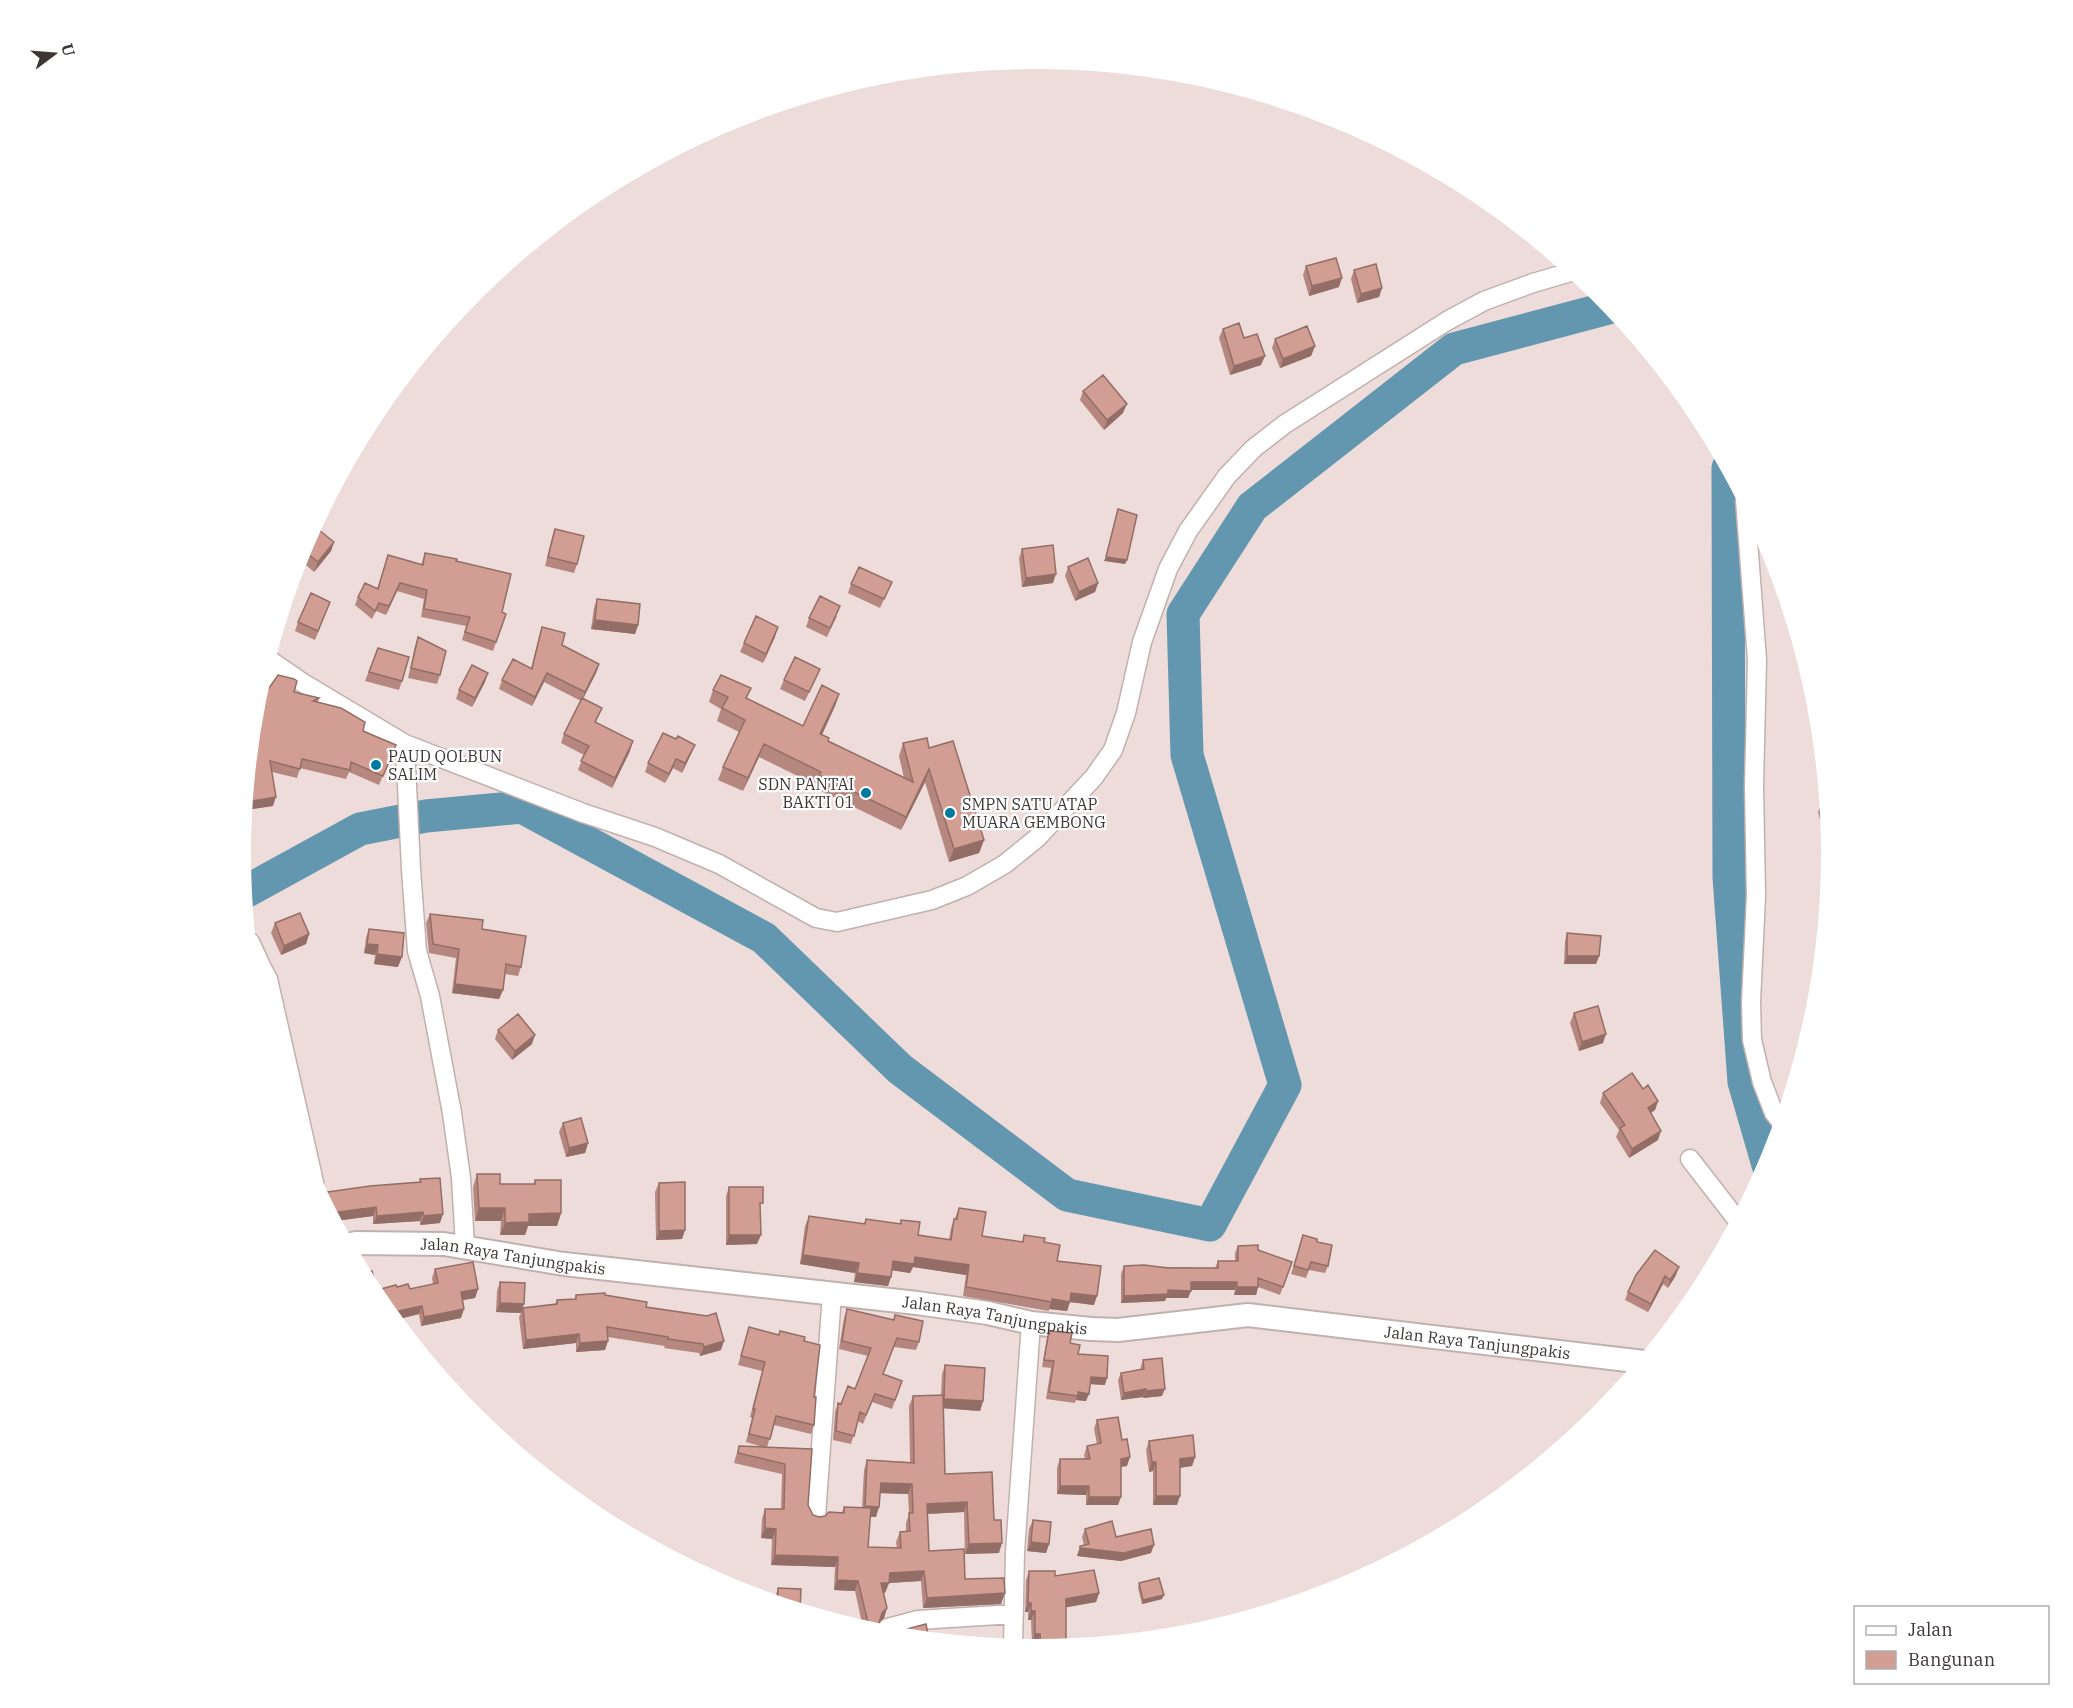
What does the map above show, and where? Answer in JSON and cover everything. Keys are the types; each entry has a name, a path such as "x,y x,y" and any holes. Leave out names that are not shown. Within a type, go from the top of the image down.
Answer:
{"street":[{"path":"275,664 405,744 719,864 816,918 837,922 932,900 967,886 1005,864 1037,838 1094,777 1113,750 1126,713 1142,642 1168,568 1188,531 1227,476 1254,447 1285,424 1447,321 1484,301 1565,274"},
{"path":"1746,519 1757,660 1754,786 1756,896 1751,1002 1752,1040 1762,1082 1776,1116"},
{"path":"405,744 417,951 430,996 452,1113 461,1178 465,1246"},
{"path":"266,1001 296,1113"},
{"path":"1690,1159 1733,1215"},
{"name":"Jalan Raya Tanjungpakis","path":"356,1244 465,1246 564,1264 988,1313 1031,1323 1119,1330 1248,1315 1636,1361"},
{"path":"816,1516 832,1294"},
{"path":"1013,1638 1015,1552 1031,1323"},
{"path":"896,1626 918,1620 1014,1614"}],"building":[{"path":"1336,258 1342,278 1312,286 1306,266"},
{"path":"1376,264 1382,288 1361,294 1354,270"},
{"path":"1239,323 1244,338 1257,334 1265,356 1234,366 1223,329"},
{"path":"1307,326 1315,346 1283,359 1275,339"},
{"path":"1103,375 1127,404 1107,420 1083,391"},
{"path":"1118,509 1137,515 1127,560 1106,557"},
{"path":"555,529 584,536 577,564 548,557"},
{"path":"321,532 334,542 318,562 310,556"},
{"path":"1053,545 1056,574 1026,578 1022,549"},
{"path":"425,553 511,574 502,612 506,614 496,642 465,632 470,617 424,609 427,590 400,583 389,606 379,603 375,611 358,597 365,583 378,589 388,555 423,565"},
{"path":"1088,558 1098,583 1079,592 1068,567"},
{"path":"859,567 892,582 884,599 851,584"},
{"path":"311,593 330,602 318,631 298,622"},
{"path":"820,596 840,606 830,628 809,618"},
{"path":"597,599 640,604 638,625 595,620"},
{"path":"756,616 778,627 766,654 744,643"},
{"path":"542,627 565,633 562,645 599,664 585,692 547,673 535,697 502,680 513,659 532,669"},
{"path":"418,637 446,651 440,675 411,668"},
{"path":"378,648 409,657 402,681 369,672"},
{"path":"795,657 820,669 809,692 784,680"},
{"path":"472,665 488,673 475,698 459,690"},
{"path":"278,675 294,679 297,681 294,692 319,698 313,701 341,708 365,722 363,731 396,745 383,776 351,762 350,770 302,759 300,769 270,761 276,797 253,801 258,752 270,686"},
{"path":"721,675 751,688 746,698 803,726 822,685 839,694 820,734 829,738 828,741 913,782 903,743 927,738 929,748 953,741 984,840 954,849 929,769 906,817 819,775 821,772 764,744 748,778 723,767 745,720 722,708 728,697 713,690"},
{"path":"582,698 602,708 595,722 633,741 615,778 581,761 589,746 564,734"},
{"path":"663,733 676,739 678,736 695,745 685,763 676,759 669,774 648,763"},
{"path":"300,913 309,934 284,946 275,923"},
{"path":"430,914 483,920 482,929 526,936 521,967 506,964 503,990 455,984 459,949 433,944"},
{"path":"369,929 404,933 402,957 377,954 378,945 367,944"},
{"path":"1567,933 1601,936 1599,956 1567,956"},
{"path":"1598,1006 1606,1034 1582,1042 1574,1013"},
{"path":"518,1014 535,1035 515,1051 498,1030"},
{"path":"1632,1073 1643,1089 1648,1085 1658,1101 1648,1108 1661,1131 1632,1149 1620,1128 1625,1125 1603,1093"},
{"path":"581,1118 588,1143 569,1148 563,1123"},
{"path":"477,1174 500,1174 500,1184 535,1184 535,1180 561,1180 561,1213 529,1214 529,1222 505,1223 505,1208 479,1208"},
{"path":"440,1178 443,1214 424,1216 423,1212 377,1216 376,1207 338,1212 328,1192 421,1182 420,1179"},
{"path":"685,1182 685,1230 659,1231 659,1183"},
{"path":"729,1187 763,1187 763,1203 760,1203 761,1235 729,1235"},
{"path":"959,1208 986,1212 982,1236 1023,1242 1024,1235 1045,1238 1044,1242 1060,1245 1057,1261 1101,1266 1097,1296 1071,1293 1070,1302 1052,1299 1052,1302 966,1287 969,1265 915,1257 914,1264 893,1261 891,1277 857,1273 859,1263 803,1255 809,1216 865,1224 866,1219 901,1224 901,1220 920,1222 918,1235 951,1240 954,1219 957,1219"},
{"path":"1303,1235 1317,1239 1317,1242 1332,1245 1328,1266 1311,1262 1308,1270 1294,1266"},
{"path":"1258,1245 1258,1250 1292,1262 1283,1287 1258,1278 1258,1287 1237,1287 1237,1282 1191,1282 1191,1291 1168,1290 1168,1294 1124,1296 1124,1266 1218,1268 1218,1261 1238,1261 1238,1246"},
{"path":"1655,1250 1679,1267 1670,1280 1665,1276 1651,1304 1628,1292 1636,1275"},
{"path":"473,1262 478,1289 461,1292 464,1309 424,1317 422,1306 399,1311 383,1288 408,1284 410,1289 438,1283 435,1269"},
{"path":"500,1282 525,1283 524,1304 500,1303"},
{"path":"605,1293 605,1295 647,1302 646,1307 707,1316 716,1313 724,1341 704,1347 703,1344 607,1327 608,1341 580,1343 579,1334 526,1340 523,1308 557,1304 557,1300 576,1299 576,1295"},
{"path":"847,1309 894,1320 895,1315 923,1321 919,1342 897,1338 883,1374 902,1381 895,1400 875,1394 866,1415 860,1412 854,1436 836,1431 838,1403 841,1404 848,1386 855,1389 871,1348 842,1341"},
{"path":"749,1327 779,1335 780,1331 805,1337 804,1341 820,1345 814,1397 816,1397 814,1425 776,1416 770,1439 749,1434 765,1362 741,1356"},
{"path":"1049,1331 1072,1333 1070,1343 1080,1345 1078,1354 1108,1356 1107,1378 1091,1377 1089,1394 1078,1392 1078,1396 1049,1392 1054,1361 1044,1360"},
{"path":"1162,1358 1165,1389 1146,1391 1146,1389 1124,1393 1121,1373 1144,1369 1143,1360"},
{"path":"945,1365 985,1368 983,1401 944,1399"},
{"path":"943,1395 945,1474 992,1472 994,1520 1001,1520 1002,1543 969,1544 967,1502 927,1504 929,1551 964,1549 965,1579 1004,1578 1005,1593 927,1598 924,1571 890,1573 889,1583 881,1583 887,1608 882,1613 879,1623 867,1620 858,1581 837,1580 838,1557 775,1555 776,1529 765,1528 765,1509 784,1509 785,1464 738,1453 739,1446 812,1449 808,1505 813,1515 819,1517 829,1512 844,1513 844,1507 871,1508 868,1547 901,1548 900,1532 910,1531 909,1513 913,1513 912,1484 881,1483 879,1507 865,1506 867,1460 914,1463 913,1396"},
{"path":"1118,1417 1122,1440 1127,1439 1130,1457 1121,1459 1121,1497 1089,1497 1089,1486 1060,1486 1060,1459 1090,1459 1087,1446 1101,1443 1097,1420"},
{"path":"1193,1435 1195,1457 1180,1459 1180,1496 1156,1496 1156,1462 1152,1462 1149,1441"},
{"path":"1033,1520 1051,1522 1049,1544 1031,1542"},
{"path":"1112,1521 1116,1537 1151,1529 1154,1545 1124,1553 1080,1548 1080,1546 1089,1544 1085,1529"},
{"path":"1094,1570 1099,1593 1066,1599 1066,1638 1040,1639 1040,1634 1035,1634 1035,1611 1031,1611 1031,1603 1028,1603 1029,1571 1055,1571 1055,1576"},
{"path":"1159,1578 1164,1595 1143,1600 1139,1583"},
{"path":"778,1588 801,1589 800,1602 778,1595"},
{"path":"926,1624 927,1631 910,1628"}],"waterway":[{"path":"252,888 360,829 426,816 522,807 764,938 900,1069 1067,1195 1210,1225 1285,1085 1187,755 1183,614 1252,507 1454,349 1602,310"},
{"path":"1728,484 1729,877 1744,1082 1764,1150"}],"place":[{"name":"PAUD QOLBUN SALIM","path":"376,765"},
{"name":"SDN PANTAI BAKTI 01","path":"866,793"},
{"name":"SMPN SATU ATAP MUARA GEMBONG","path":"950,813"}]}
